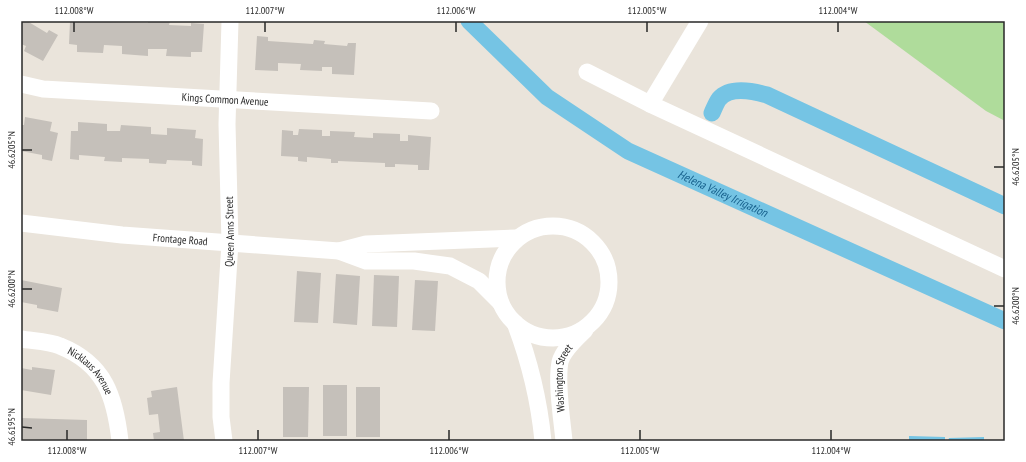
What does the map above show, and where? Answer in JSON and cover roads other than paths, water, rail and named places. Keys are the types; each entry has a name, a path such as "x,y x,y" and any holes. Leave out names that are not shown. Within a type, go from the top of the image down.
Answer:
{"street":[{"name":"Queen Anns Street","path":"224,441 221,417 221,383 230,243 228,99 230,21"},
{"path":"650,104 700,21"},
{"path":"587,72 650,104 1005,269"},
{"name":"Kings Common Avenue","path":"21,84 43,89 431,111"},
{"name":"Frontage Road","path":"21,223 122,235 339,251 366,261 414,261 450,266 479,281 500,302"},
{"path":"548,225 566,227 582,234 596,245 605,260 609,277 608,294 602,310 591,324 573,334 553,338 532,334 515,324 506,314 500,302 496,285 498,268 505,252 516,238 531,230 548,225"},
{"name":"Frontage Road","path":"339,251 366,244 516,238"},
{"name":"Washington Street","path":"515,324 527,355 540,409 543,441"},
{"name":"Washington Street","path":"564,441 559,397 560,362 568,347 591,324"},
{"name":"Nicklaus Avenue","path":"21,339 59,345 79,355 101,376 114,402 120,441"}],"water":[{"path":"909,436 945,437 945,441 909,441"},
{"path":"984,437 984,441 948,441 949,438"}],"waterway":[{"name":"Helena Valley Irrigation","path":"469,21 547,97 628,151 1005,321"},
{"name":"Helena Valley Irrigation","path":"712,113 719,99 729,92 749,91 767,95 1005,206"}]}
